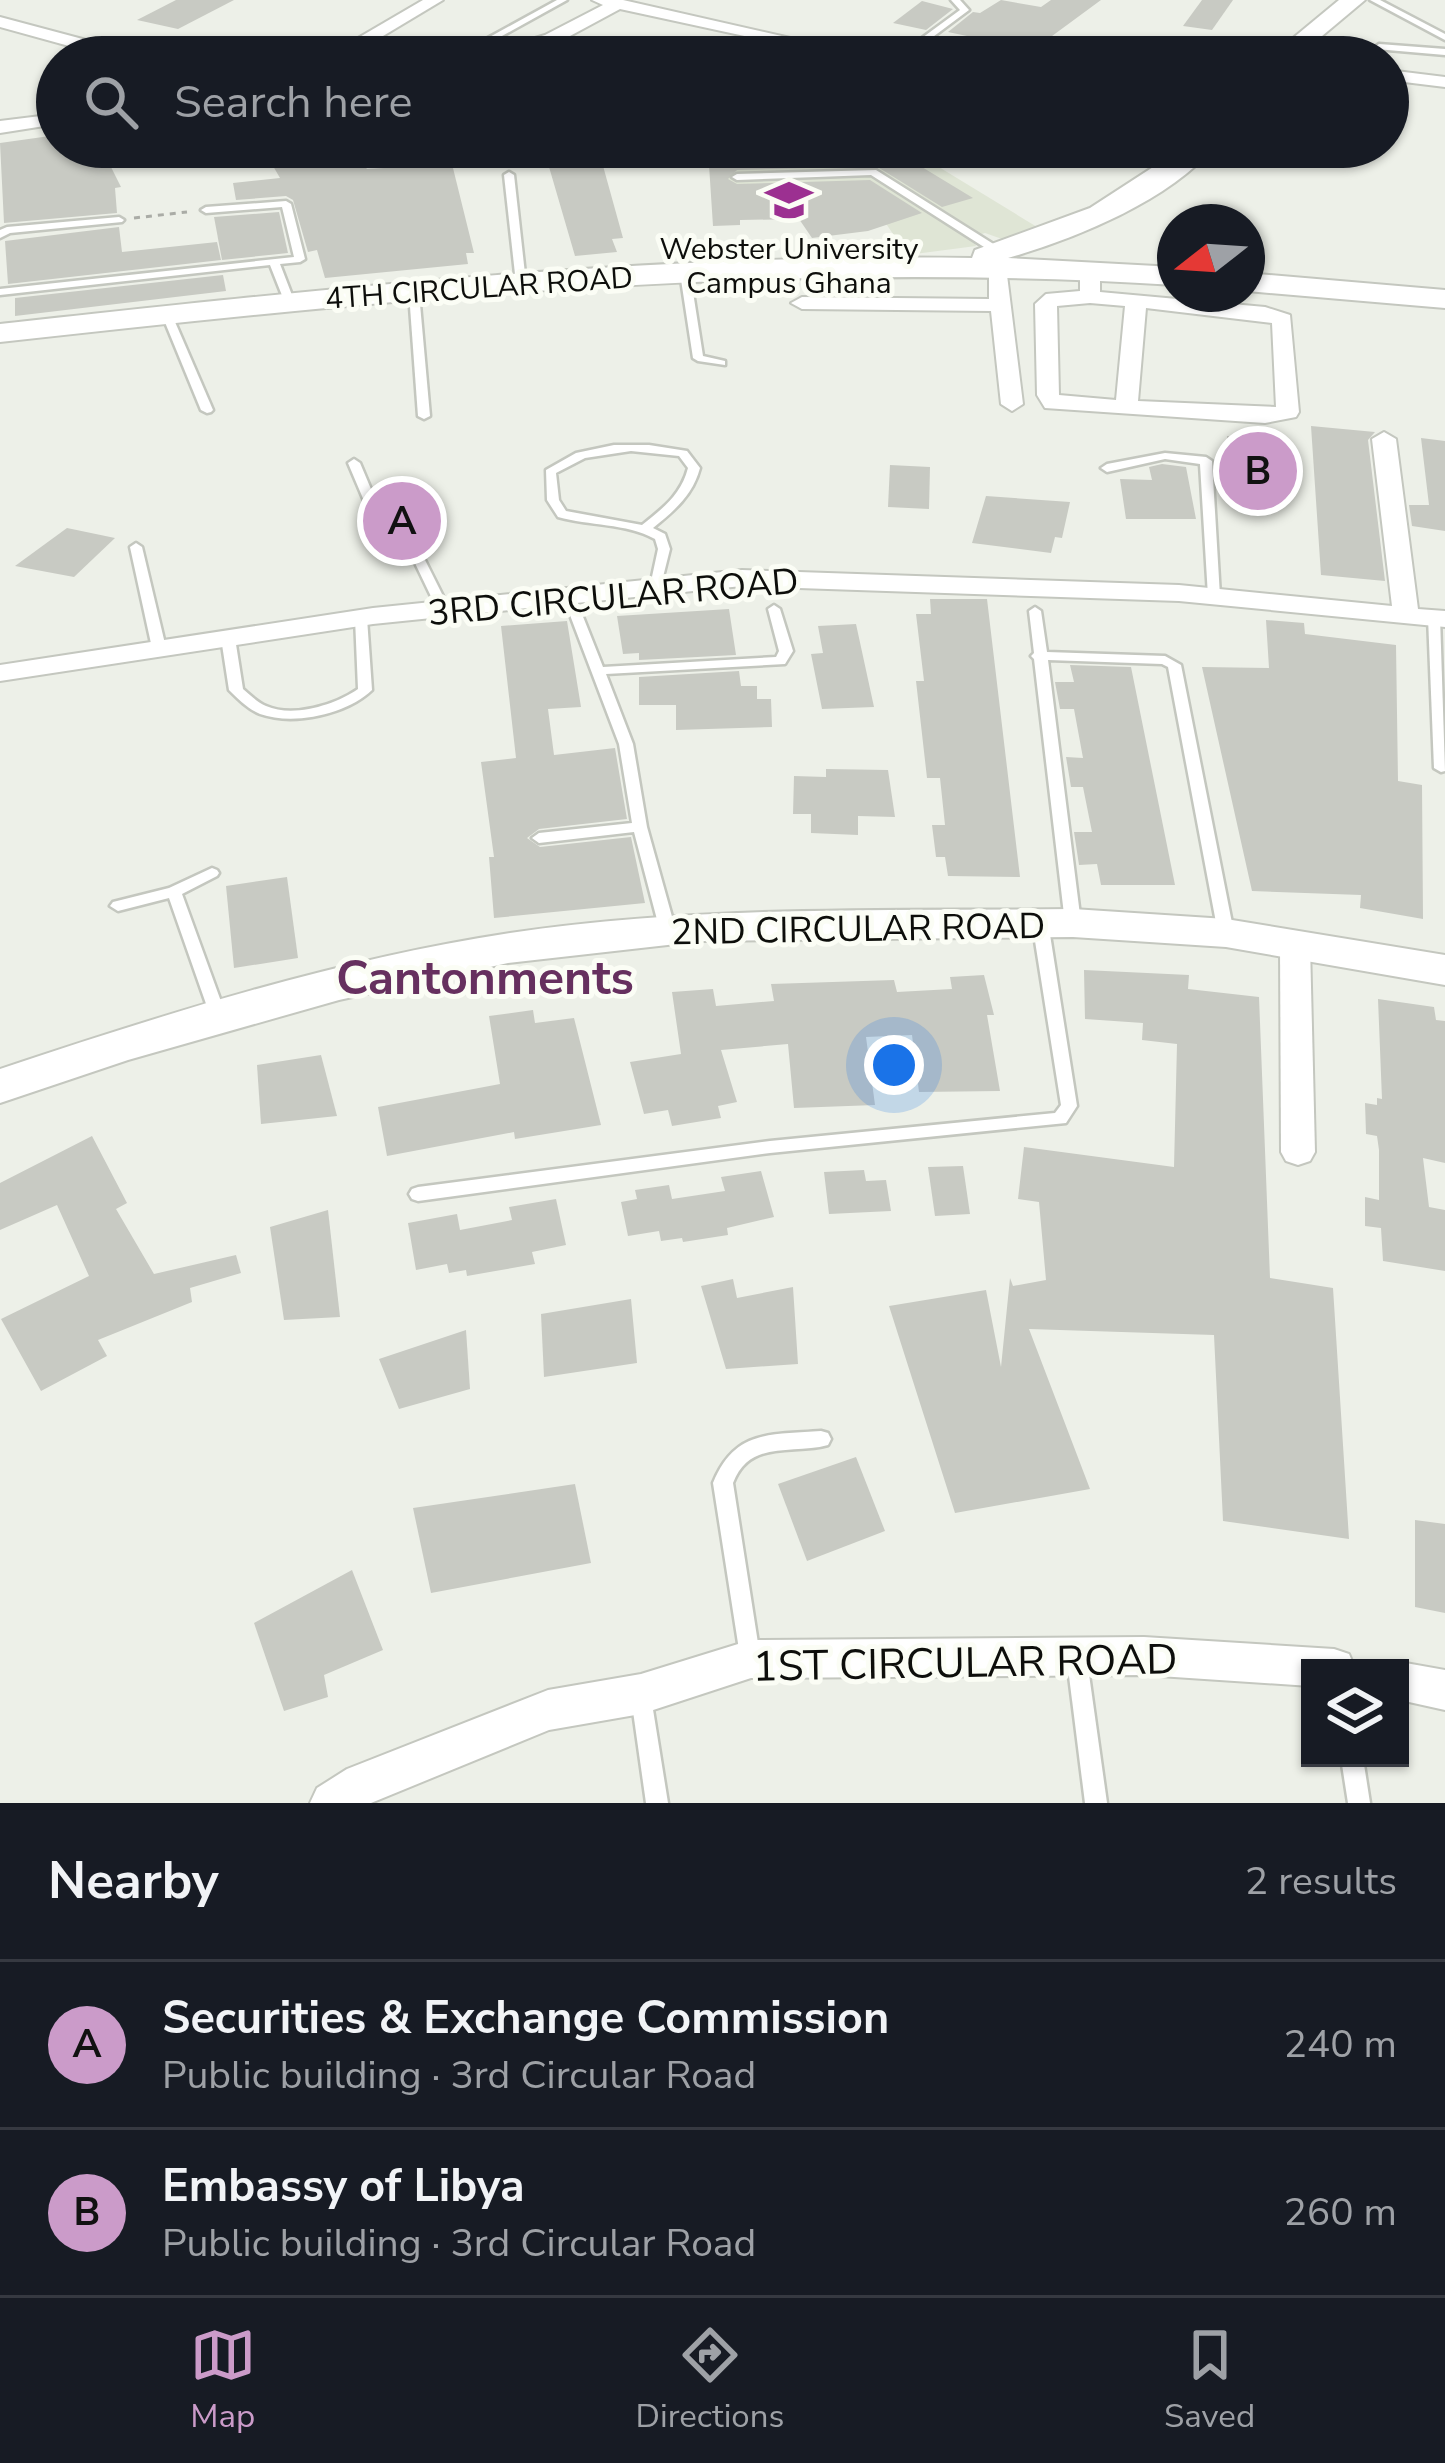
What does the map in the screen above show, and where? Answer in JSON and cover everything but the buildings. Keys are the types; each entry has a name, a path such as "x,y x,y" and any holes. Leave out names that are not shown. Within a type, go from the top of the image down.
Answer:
{"street":[{"path":"371,36 435,0"},
{"path":"1308,36 1353,0"},
{"path":"556,36 609,2 769,36"},
{"path":"0,22 52,36"},
{"path":"1409,78 1445,82"},
{"path":"0,127 36,122"},
{"path":"1012,404 998,259 1109,212 1174,168"},
{"path":"1109,212 1110,229 1119,245 1157,269"},
{"name":"4TH CIRCULAR ROAD","path":"0,333 290,303 685,273 952,265 998,259 1090,284 1157,276"},
{"path":"1090,284 1136,302 1264,313 1282,320 1288,412 1275,417 1060,405 1049,399 1046,304 1090,284"},
{"path":"1265,284 1445,299"},
{"path":"1126,408 1136,302"},
{"path":"802,303 1001,305"},
{"path":"1384,439 1406,615"},
{"name":"3RD CIRCULAR ROAD","path":"0,673 442,608 742,578 927,581 1214,596 1439,618"},
{"name":"2ND CIRCULAR ROAD","path":"0,1086 219,1018 508,948 668,931 1057,923 1226,933 1445,970"},
{"path":"1295,945 1298,1152"},
{"name":"1ST CIRCULAR ROAD","path":"336,1802 362,1784 548,1710 641,1694 751,1659 1076,1657 1301,1667"},
{"path":"1409,1683 1445,1690"}],"lane":[{"path":"496,36 563,0"},
{"path":"929,36 965,10 956,0"},
{"path":"1375,0 1445,37"},
{"path":"1409,49 1445,52"},
{"path":"737,177 873,172 998,259"},
{"path":"508,175 520,283"},
{"path":"0,292 292,262 302,253 286,205 206,210"},
{"path":"0,235 119,220"},
{"path":"275,264 290,303"},
{"path":"685,273 698,358 721,363"},
{"path":"414,293 424,416"},
{"path":"167,315 207,410"},
{"path":"647,527 677,502 692,481 694,468 683,453 651,446 598,450 567,458 550,472 554,500 562,514 598,524 647,527 661,536 664,549 656,586"},
{"path":"1108,468 1166,456 1206,461 1214,596"},
{"path":"354,463 379,522 418,559 442,608"},
{"path":"136,547 159,648"},
{"path":"568,594 626,745 640,827 668,931"},
{"path":"596,671 780,661 786,651 774,609"},
{"path":"418,1194 770,1147 1060,1119 1069,1106 1035,611"},
{"path":"1439,618 1441,768"},
{"path":"228,638 236,690 272,713 300,711 356,700 365,690 361,619"},
{"path":"1039,656 1165,659 1174,665 1226,933"},
{"path":"538,838 640,827"},
{"path":"118,906 174,892 212,873"},
{"path":"174,892 219,1018"},
{"path":"751,1659 723,1484 728,1466 734,1455 753,1447 821,1439"},
{"path":"1076,1657 1096,1803"},
{"path":"641,1694 657,1803"},
{"path":"1353,1767 1358,1803"}],"path":[{"path":"119,220 206,210"}],"shaded area":[{"name":"Webster University Campus Ghana","path":"723,168 940,168 1042,230 1002,239 985,233 972,237 976,246 907,255 869,198 726,203"}],"place":[{"name":"Webster University Campus Ghana","path":"789,200"},
{"name":"Embassy of Libya","path":"1258,471"},
{"name":"Securities & Exchange Commission","path":"402,521"}],"district":[{"name":"Cantonments","path":"485,977"}]}
